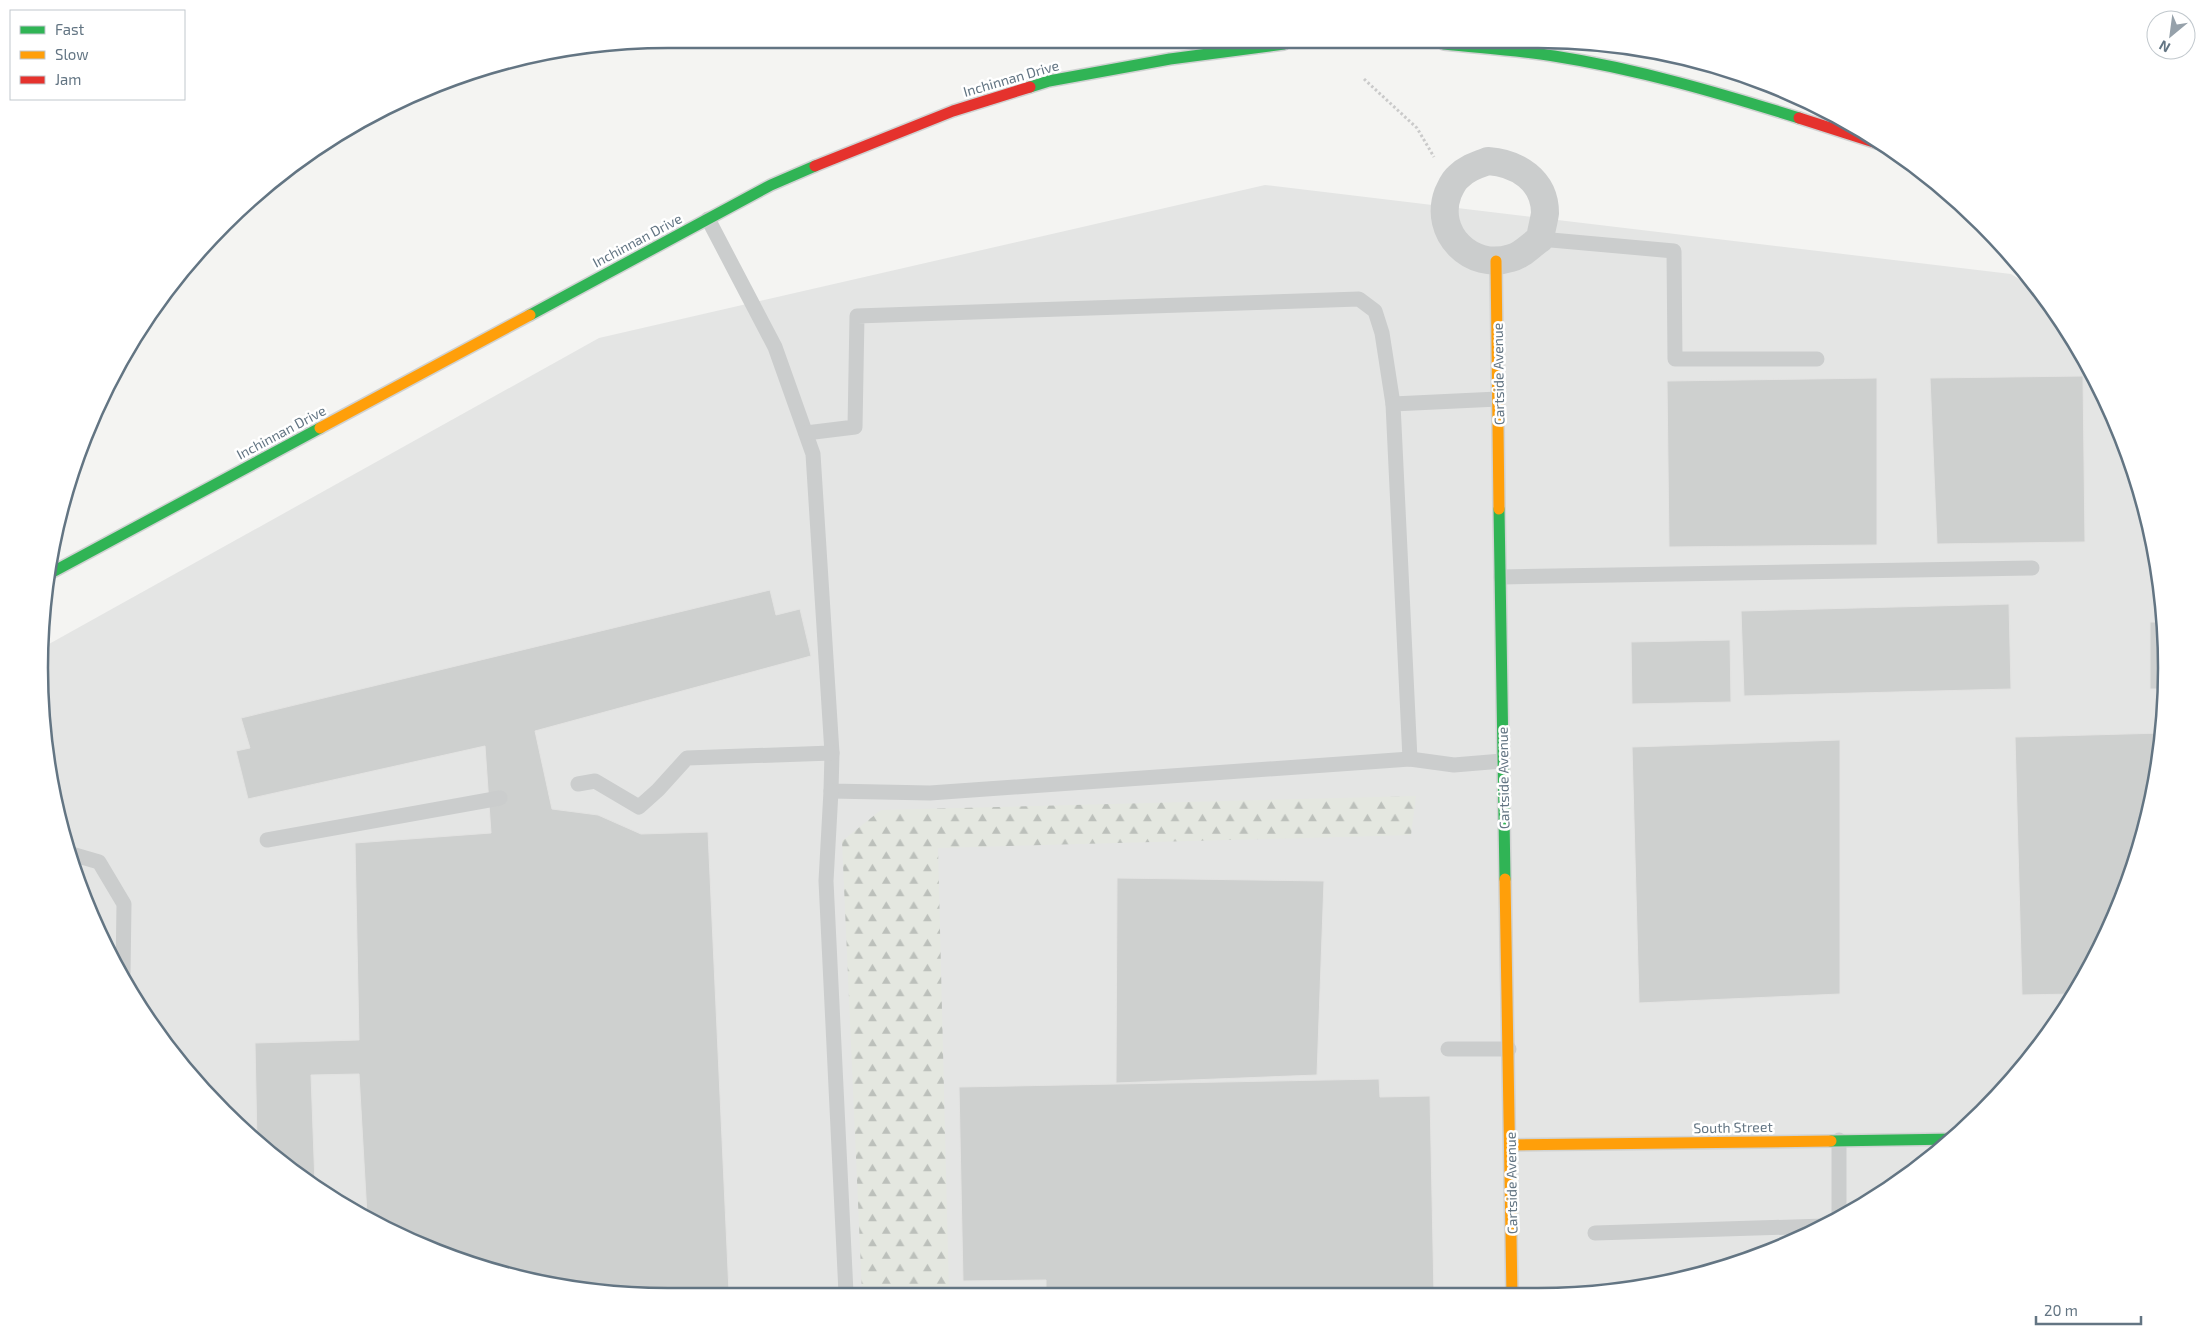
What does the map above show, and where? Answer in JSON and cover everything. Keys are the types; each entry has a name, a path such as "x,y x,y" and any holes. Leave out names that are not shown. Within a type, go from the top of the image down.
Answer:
{"street":[{"name":"Inchinnan Drive","path":"55,570 771,185 857,148 953,111 1049,81 1170,59 1254,48"},
{"path":"1481,48 1554,56 1641,73 1738,100 1858,137"},
{"path":"1488,161 1504,162 1520,168 1533,180 1542,196 1544,213 1540,239 1513,258 1496,261 1475,258 1460,248 1450,234 1444,219 1445,201 1451,185 1457,177 1471,167 1488,161"},
{"name":"Cartside Avenue","path":"1496,261 1502,760 1509,1049 1512,1288"},
{"name":"South Street","path":"1510,1145 1942,1139"}],"lane":[{"path":"708,218 775,347 813,454 832,753 826,881 846,1288"},
{"path":"1540,239 1674,251 1675,360 1817,359"},
{"path":"806,433 855,427 856,316 1359,299 1374,311 1379,326 1393,404 1410,759"},
{"path":"1393,404 1498,399"},
{"path":"1501,577 2032,568"},
{"path":"578,784 595,781 639,807 658,790 686,758 832,753"},
{"path":"831,792 930,793 1410,759 1454,765 1502,760"},
{"path":"267,840 500,798"},
{"path":"77,856 99,862 124,904 123,964"},
{"path":"1448,1049 1509,1049"},
{"path":"1839,1140 1840,1210"},
{"path":"1595,1233 1809,1227"}],"path":[{"path":"1364,79 1416,128 1451,185"}],"shaded area":[{"path":"1265,185 2011,274 2023,281 2054,323 2095,394 2126,469 2147,547 2157,627 2157,709 2147,789 2126,867 2095,942 2054,1013 2005,1077 1947,1135 1883,1184 1812,1225 1737,1256 1659,1277 1579,1287 1538,1288 668,1288 627,1287 547,1277 469,1256 394,1225 323,1184 290,1160 229,1107 201,1077 152,1013 111,942 80,867 69,829 59,789 53,749 49,709 49,644 599,338"}],"green space":[{"path":"1416,796 1411,835 938,848 949,1288 862,1288 842,841 881,810"}],"building":[{"path":"2083,376 2085,542 1937,544 1930,378"},
{"path":"1877,378 1877,545 1669,547 1667,381"},
{"path":"770,590 776,615 800,609 811,656 535,731 552,809 598,815 641,834 708,832 729,1288 627,1287 547,1277 469,1256 394,1225 367,1210 359,1074 311,1075 315,1178 257,1133 255,1043 359,1040 355,843 491,833 485,746 248,799 236,751 250,748 241,718"},
{"path":"2009,604 2011,689 1744,696 1741,611"},
{"path":"2150,622 2156,622 2157,689 2150,689"},
{"path":"1730,640 1731,702 1632,704 1631,642"},
{"path":"2155,733 2147,789 2126,867 2095,942 2065,994 2022,995 2015,737"},
{"path":"1840,740 1840,994 1639,1003 1632,747"},
{"path":"1117,878 1324,881 1317,1075 1116,1083"},
{"path":"1379,1079 1380,1097 1430,1096 1434,1288 1046,1288 1046,1280 963,1281 959,1087"}],"traffic: fast":[{"path":"1030,87 1049,81 1170,59 1254,48"},
{"path":"1483,48 1585,61 1708,91 1799,118"},
{"path":"530,315 771,185 815,166"},
{"path":"55,570 320,428"},
{"path":"1499,509 1505,879"},
{"path":"1831,1141 1942,1139"}],"traffic: slow":[{"path":"1496,261 1499,509"},
{"path":"320,428 530,315"},
{"path":"1505,879 1512,1288"},
{"path":"1510,1145 1831,1141"}],"traffic: jam":[{"path":"815,166 953,111 1030,87"},
{"path":"1799,118 1858,137"}]}
